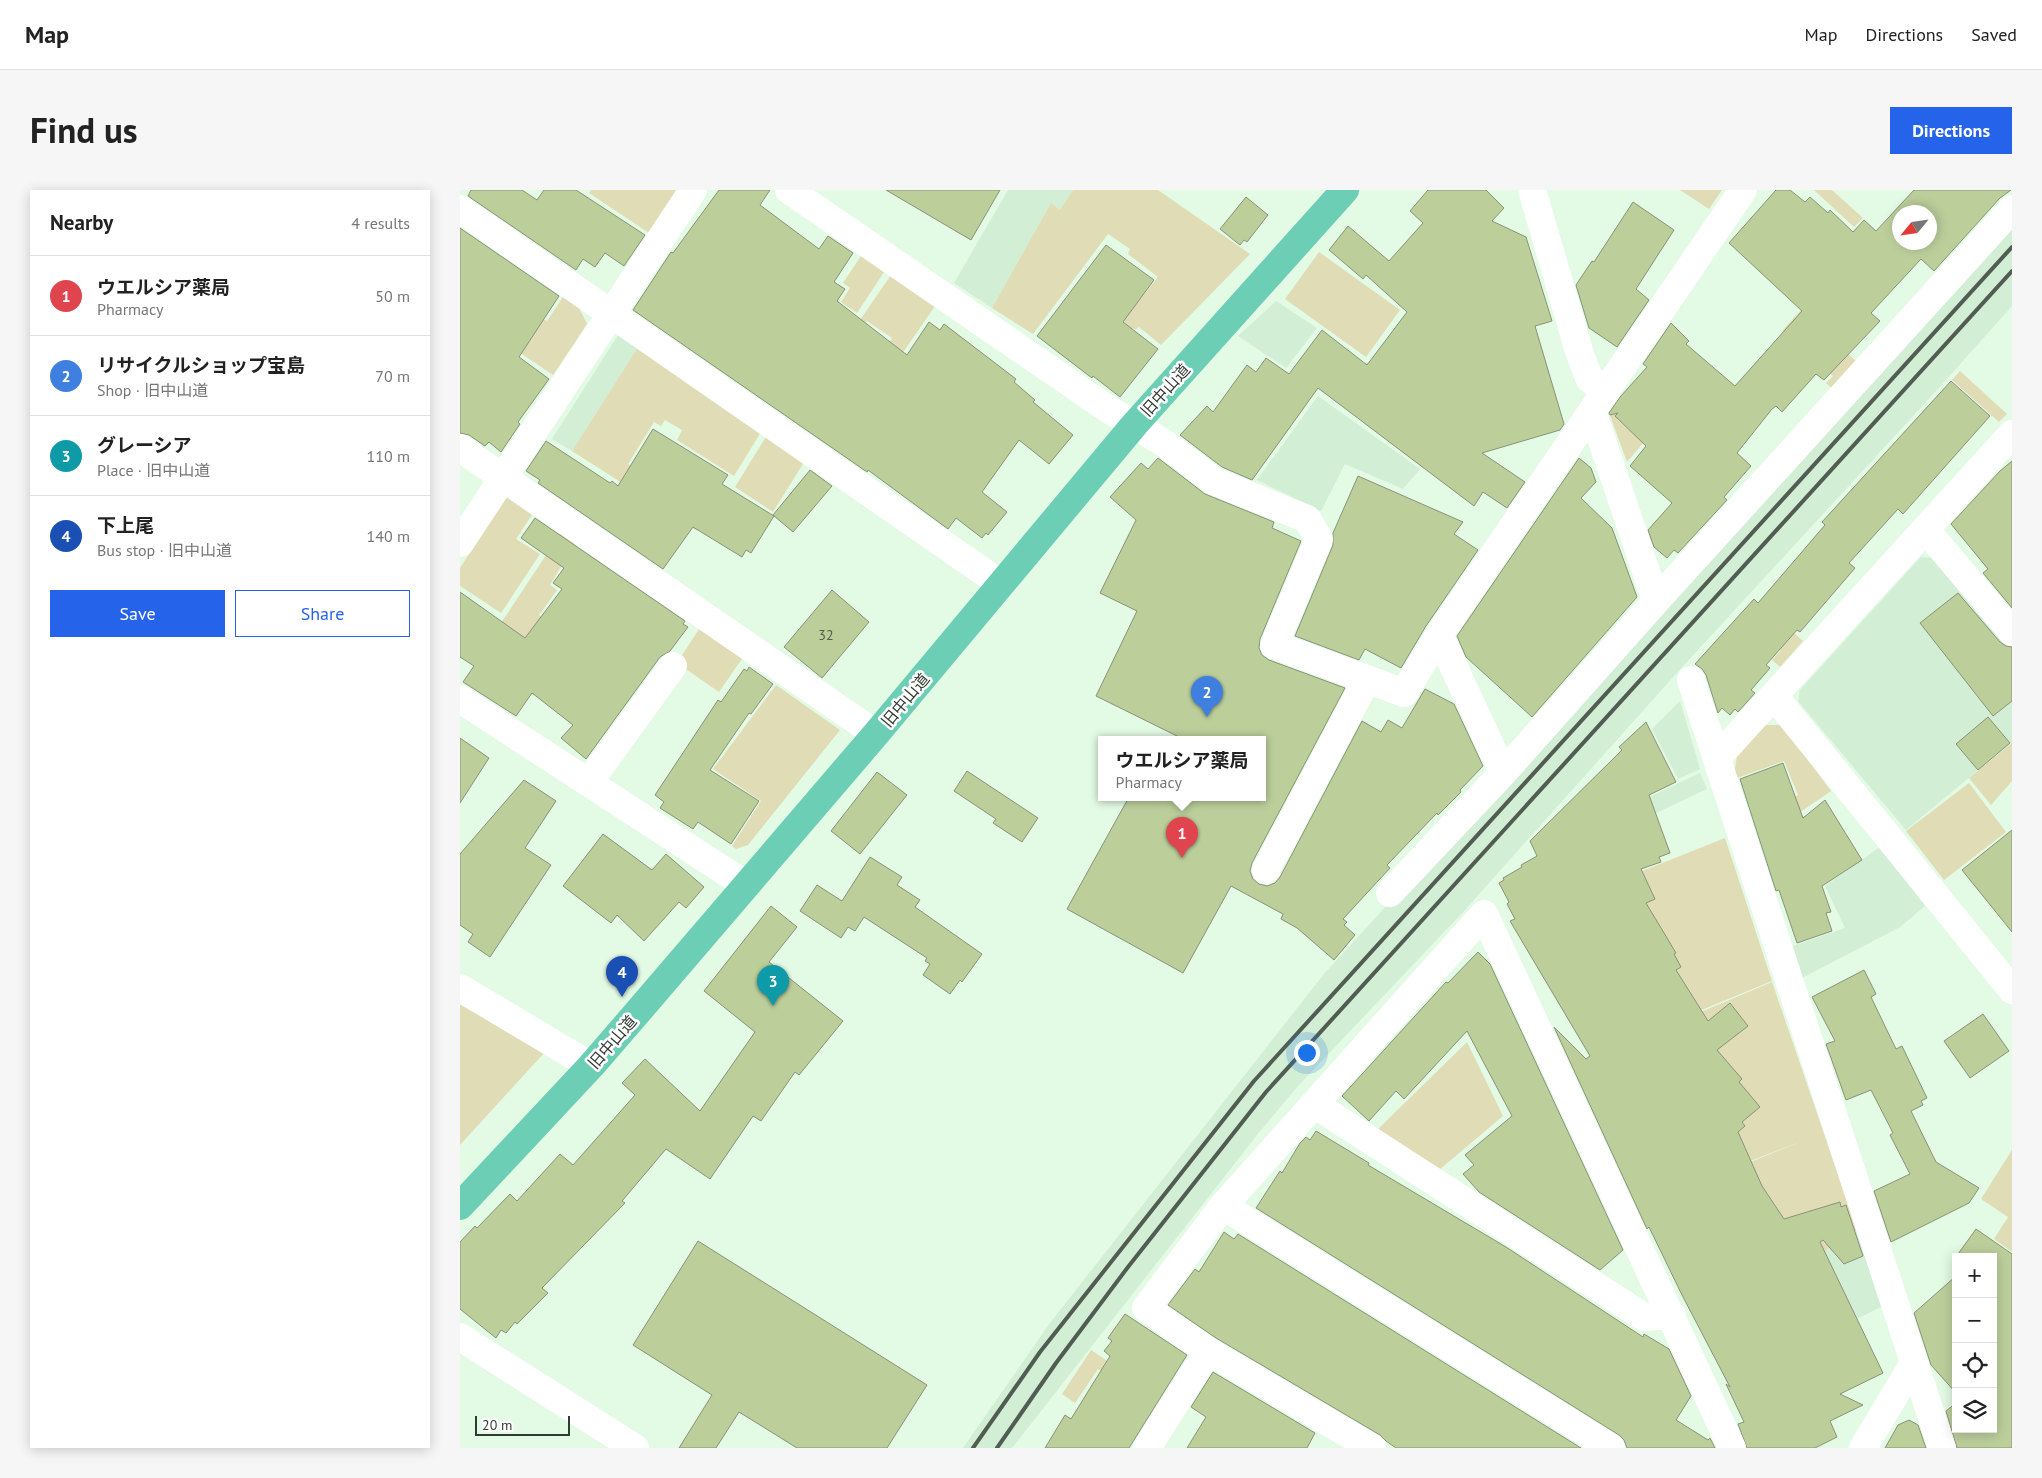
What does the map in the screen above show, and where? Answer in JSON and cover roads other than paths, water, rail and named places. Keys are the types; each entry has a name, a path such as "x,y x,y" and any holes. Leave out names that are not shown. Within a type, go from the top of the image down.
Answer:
{"main road":[{"name":"旧中山道","path":"460,1206 591,1066 876,734 1135,424 1345,190"}],"street":[{"path":"460,542 693,190"},
{"path":"789,190 1105,407 1164,443 1214,481 1306,519 1319,539 1274,645 1404,693 1439,635 1743,190"},
{"path":"1532,190 1579,351 1599,402 1656,601"},
{"path":"460,209 1002,584"},
{"path":"1390,892 1503,773 1656,601 2012,209"},
{"path":"1717,758 2012,434"},
{"path":"460,448 876,734"},
{"path":"1926,530 2012,632"},
{"path":"1439,635 1503,773"},
{"path":"589,782 673,666"},
{"path":"1266,870 1366,679"},
{"path":"1691,680 1942,1448"},
{"path":"1774,696 2012,990"},
{"path":"460,698 746,885"},
{"path":"1372,1448 1208,1351 1146,1308 1223,1206 1484,914 1672,1315 1732,1448"},
{"path":"460,988 591,1066"},
{"path":"1314,1104 1644,1317 1672,1315"},
{"path":"1223,1206 1610,1448"},
{"path":"460,1337 635,1448"},
{"path":"1147,1448 1208,1351"},
{"path":"1863,1448 1914,1363"}],"railway":[{"path":"973,1448 1040,1352 1254,1081 2012,247"},
{"path":"997,1448 1056,1363 1128,1267 1266,1092 2012,271"}],"place":[{"name":"リサイクルショップ宝島","path":"1207,717"},
{"name":"ウエルシア薬局","path":"1182,858"},
{"name":"下上尾","path":"622,997"},
{"name":"グレーシア","path":"773,1006"}]}
